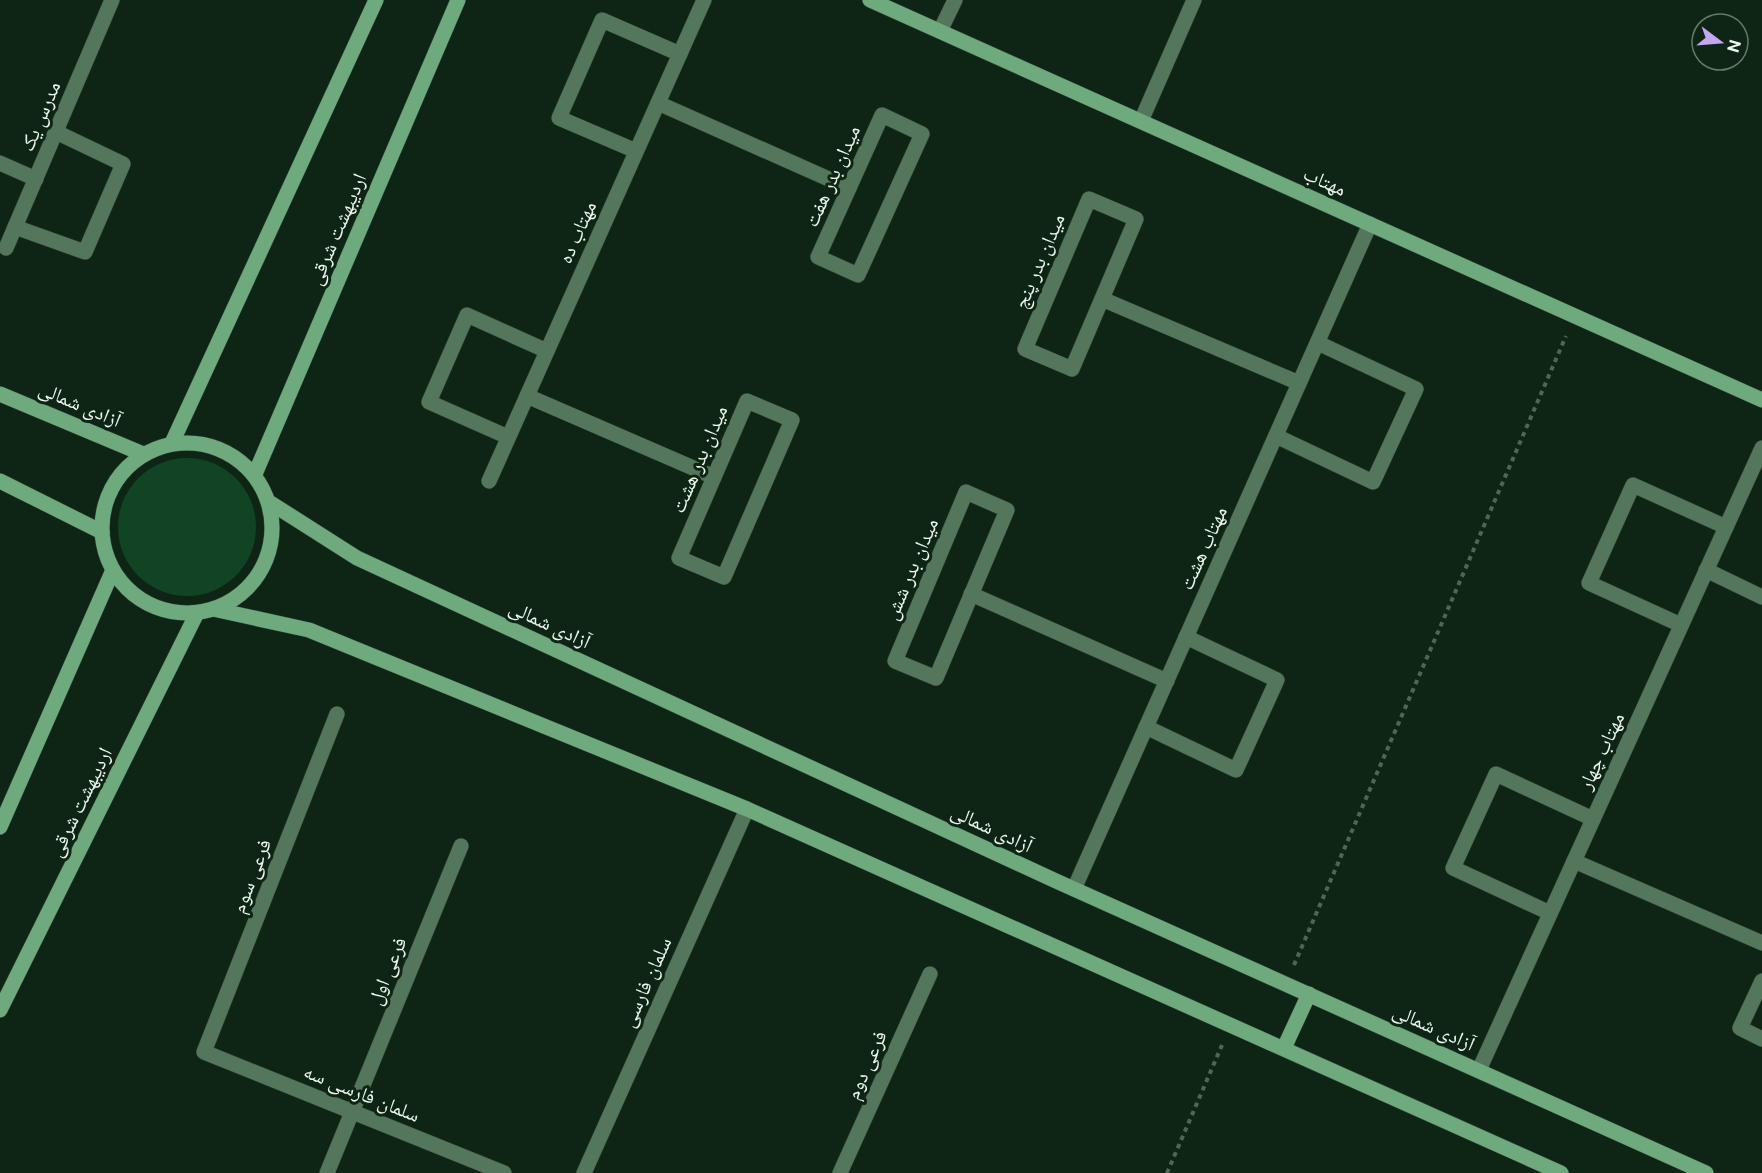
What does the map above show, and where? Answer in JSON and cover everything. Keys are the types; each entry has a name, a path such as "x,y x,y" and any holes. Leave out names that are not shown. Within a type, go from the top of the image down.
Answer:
{"main road":[{"path":"172,442 376,0"},
{"name":"اردیبهشت شرقی","path":"255,474 458,0"},
{"name":"مهتاب","path":"870,0 1762,400"},
{"name":"آزادی شمالی","path":"0,394 143,454"},
{"path":"172,442 203,442 232,453 255,474 269,502 273,524 271,546 264,567 251,585 233,600 197,613 164,610 134,595 113,570 106,555 102,532 104,509 112,487 125,468 143,454 172,442"},
{"path":"0,481 102,532"},
{"name":"آزادی شمالی","path":"269,502 357,558 1074,889 1706,1173"},
{"path":"0,827 113,570"},
{"path":"213,609 309,630 747,809 1562,1173"},
{"name":"اردیبهشت شرقی","path":"0,1010 197,613"},
{"path":"1284,1048 1309,994"}],"street":[{"name":"مدرس یک","path":"6,248 112,0"},
{"name":"مهتاب ده","path":"489,481 704,0"},
{"path":"940,31 955,0"},
{"path":"1141,121 1194,0"},
{"path":"636,151 559,118 602,20 680,54"},
{"path":"658,103 849,188"},
{"name":"میدان بدر هفت","path":"882,115 922,134 858,275 818,257 849,188 882,115"},
{"path":"15,227 85,252 90,241 123,164 56,132"},
{"path":"0,163 36,179"},
{"name":"میدان بدر پنج","path":"1089,199 1136,219 1102,298 1072,369 1025,349 1089,199"},
{"name":"مهتاب هشت","path":"1074,889 1370,224"},
{"path":"1102,298 1299,384"},
{"path":"508,437 429,402 467,315 547,351"},
{"path":"1276,436 1373,482 1416,389 1318,342"},
{"path":"527,396 714,477"},
{"name":"میدان بدر هشت","path":"747,401 792,420 724,577 679,558 714,477 747,401"},
{"name":"مهتاب چهار","path":"1479,1071 1762,448"},
{"path":"1682,625 1589,583 1633,485 1726,527"},
{"name":"میدان بدر شش","path":"966,492 1006,510 971,594 936,678 896,661 966,492"},
{"path":"1706,570 1762,597"},
{"path":"971,594 1167,681"},
{"path":"1146,727 1236,770 1277,680 1186,637"},
{"name":"فرعی سوم","path":"204,1052 337,714"},
{"path":"1550,913 1453,868 1496,774 1593,819"},
{"name":"سلمان فارسی","path":"584,1173 747,809"},
{"name":"فرعی اول","path":"353,1112 461,846"},
{"path":"1574,861 1762,943"},
{"name":"فرعی دوم","path":"840,1173 930,974"},
{"path":"1762,981 1740,1028 1762,1039"},
{"name":"سلمان فارسی سه","path":"204,1052 504,1173"},
{"path":"327,1173 353,1112"}],"path":[{"path":"1286,984 1575,316"},
{"path":"1167,1173 1231,1025"}],"green space":[{"path":"187,458 214,463 226,469 236,478 245,488 251,500 256,527 251,554 245,566 236,576 226,585 214,591 187,596 160,591 148,585 138,576 129,566 123,554 118,527 123,500 129,488 138,478 148,469 160,463"}]}
